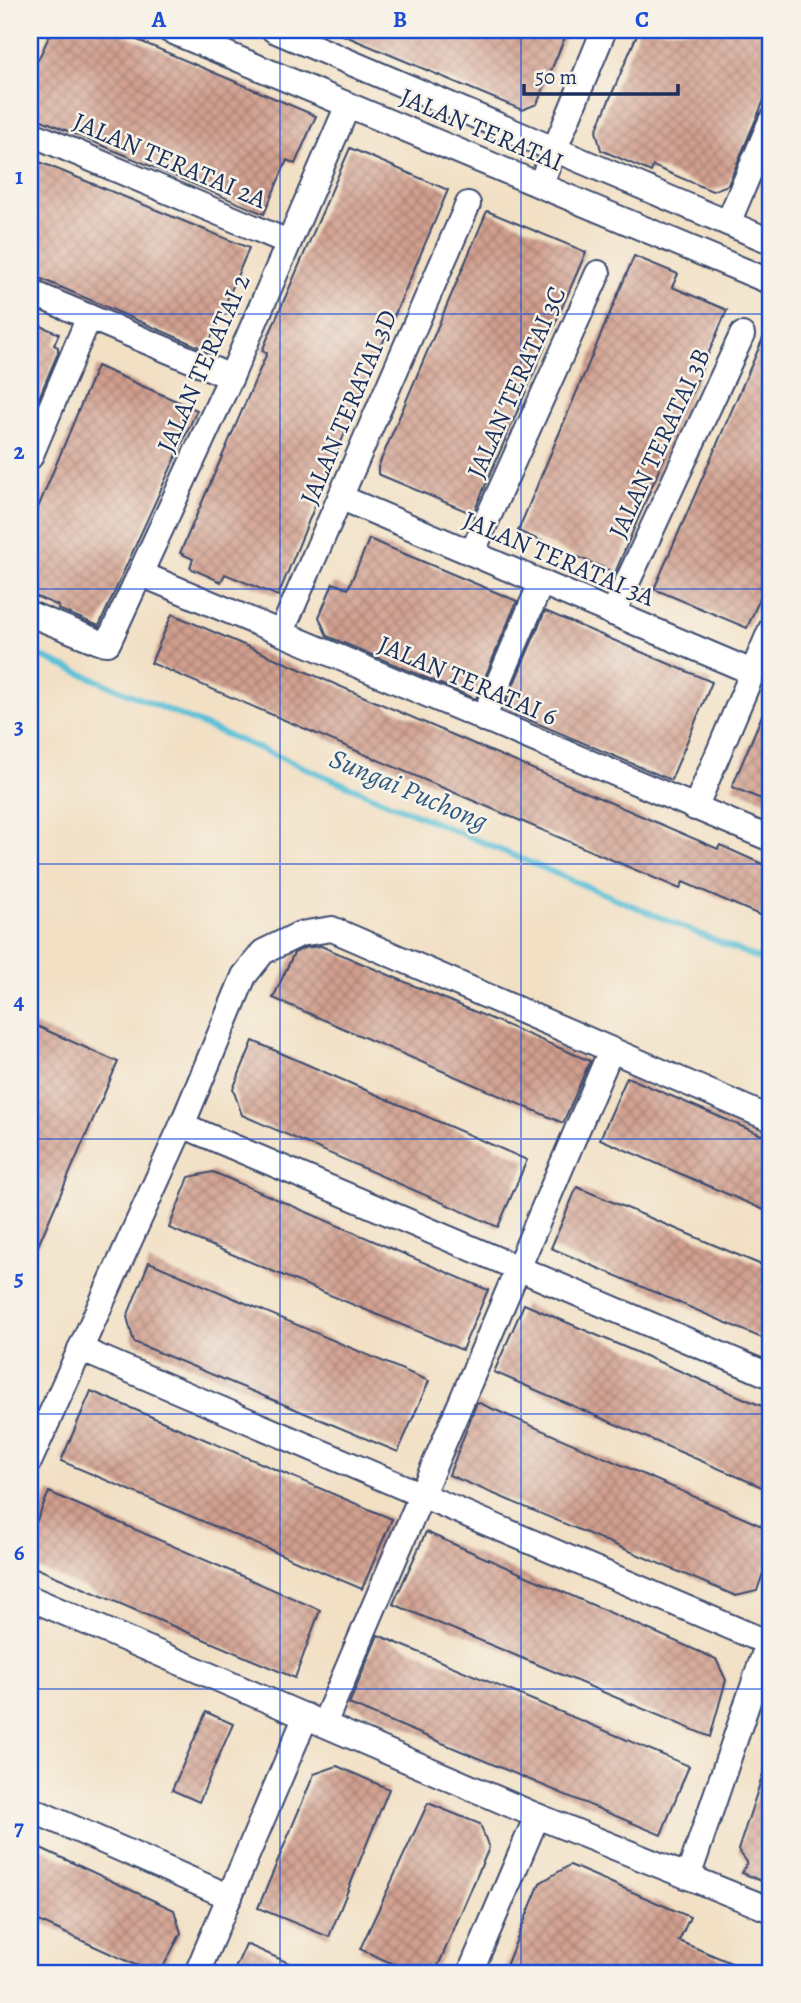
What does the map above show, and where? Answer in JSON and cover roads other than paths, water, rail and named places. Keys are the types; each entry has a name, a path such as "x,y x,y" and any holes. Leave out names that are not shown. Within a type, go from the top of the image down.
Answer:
{"street":[{"name":"JALAN TERATAI","path":"169,30 764,279"},
{"path":"274,30 771,240 764,279"},
{"path":"540,185 604,30"},
{"name":"JALAN TERATAI 2","path":"30,614 99,642 108,643 231,377 348,105"},
{"path":"728,223 771,121"},
{"name":"JALAN TERATAI 2A","path":"30,133 288,243"},
{"name":"JALAN TERATAI 3D","path":"281,633 468,204"},
{"name":"JALAN TERATAI 3C","path":"472,553 598,273"},
{"path":"30,292 231,377"},
{"path":"30,457 89,317"},
{"name":"JALAN TERATAI 3B","path":"613,613 742,335"},
{"name":"JALAN TERATAI 3A","path":"342,498 752,672"},
{"name":"JALAN TERATAI 6","path":"141,574 771,839"},
{"path":"483,719 541,583"},
{"path":"695,808 771,629"},
{"path":"30,1460 182,1125 244,976 263,951 300,934 332,929 771,1119"},
{"path":"197,1973 229,1897 422,1495 611,1050"},
{"path":"182,1125 771,1376"},
{"path":"80,1349 422,1495 770,1638 688,1877"},
{"path":"30,1598 537,1816 771,1910"},
{"path":"30,1809 229,1897"},
{"path":"470,1973 537,1816"}],"waterway":[{"name":"Sungai Puchong","path":"30,652 771,964"}]}
